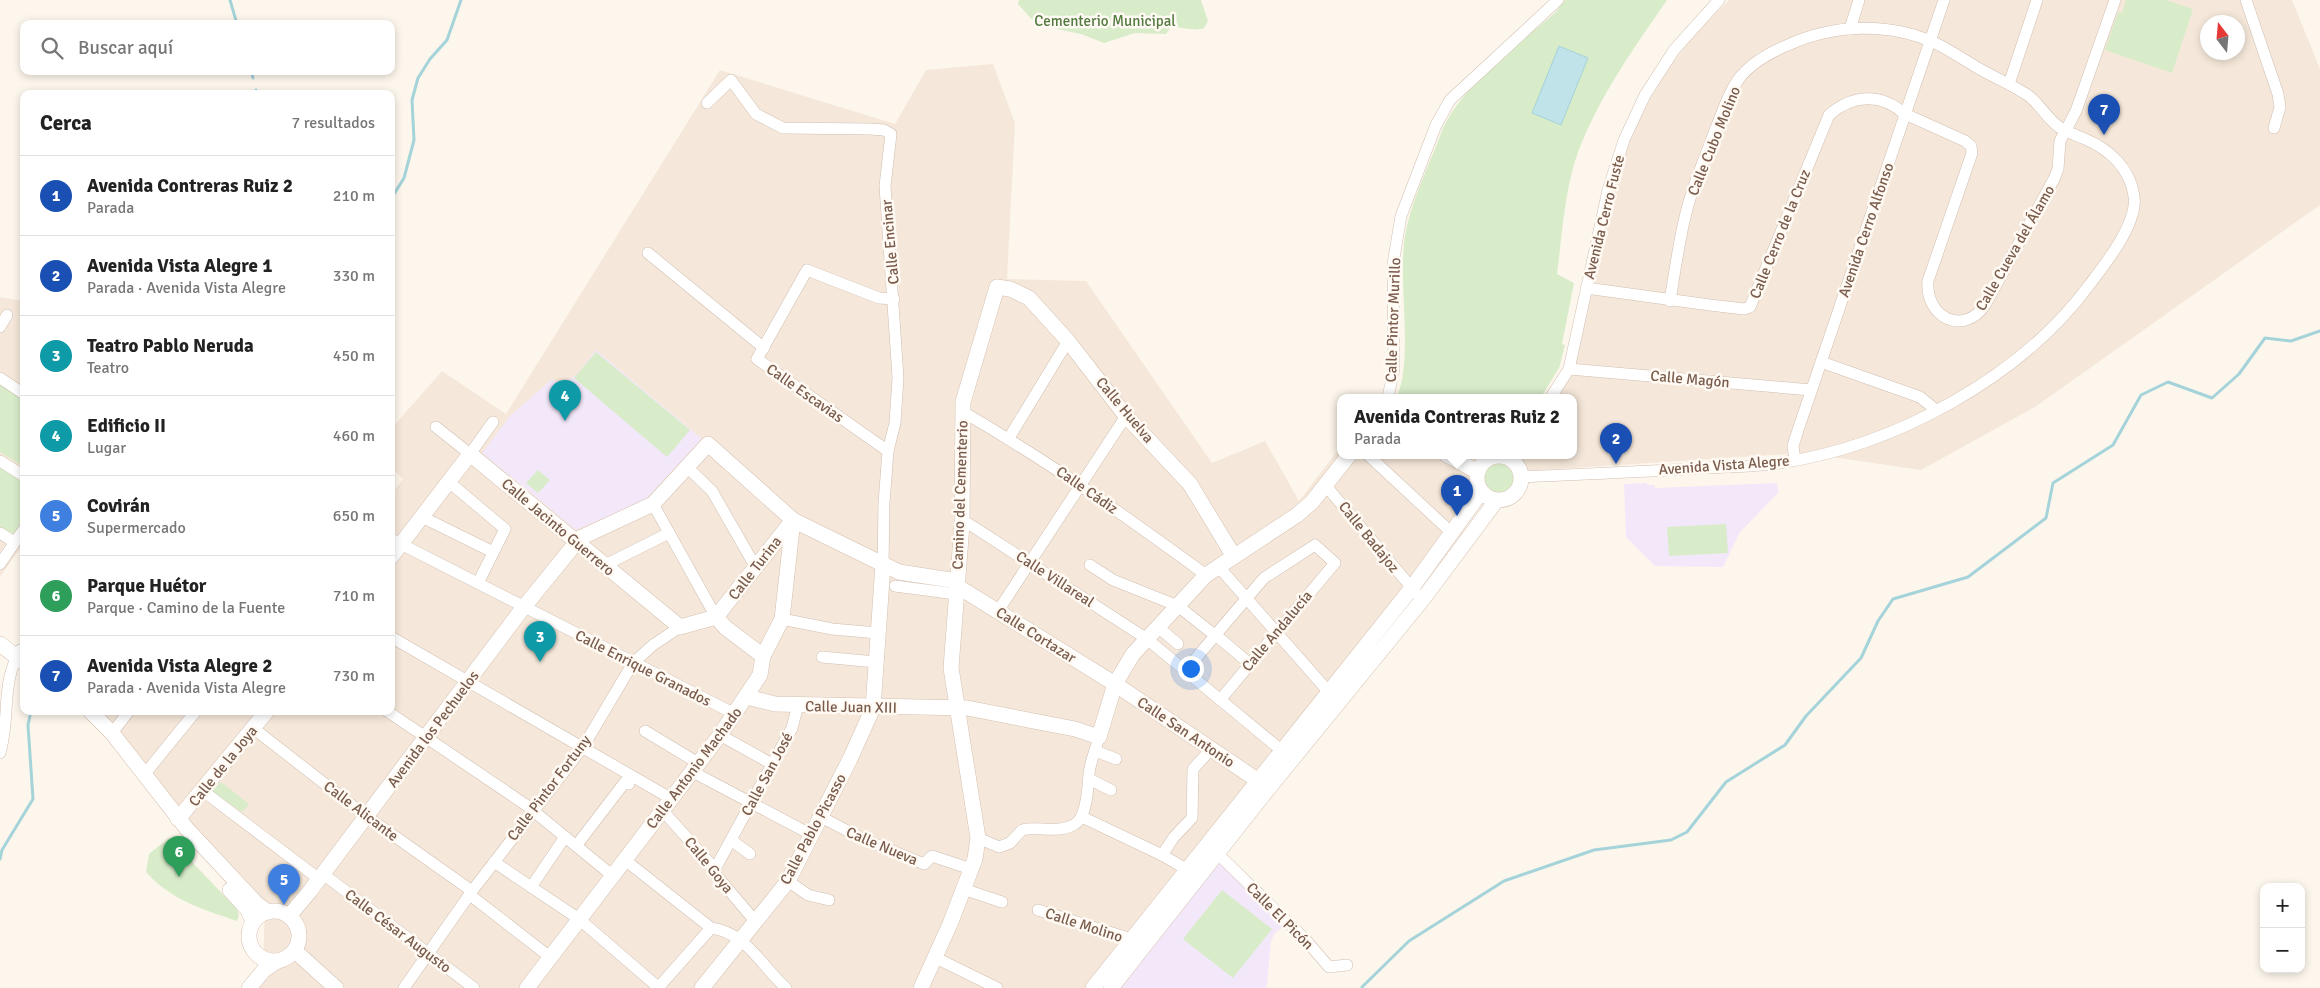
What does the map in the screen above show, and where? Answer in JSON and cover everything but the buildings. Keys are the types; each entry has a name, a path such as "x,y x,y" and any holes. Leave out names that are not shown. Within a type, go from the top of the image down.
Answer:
{"street":[{"name":"Calle Pintor Murillo","path":"1389,394 1394,369 1393,264 1401,216 1436,125 1450,100 1558,0"},
{"name":"Avenida Cerro Fuste","path":"1553,394 1569,369 1608,190 1624,140 1645,95 1674,50 1709,8 1719,0"},
{"path":"1850,29 1859,0"},
{"name":"Avenida Cerro Alfonso","path":"1795,460 1793,446 1811,390 1944,0"},
{"path":"2009,84 2037,0"},
{"path":"2066,131 2076,110 2115,0"},
{"path":"2246,0 2278,94 2280,107 2274,128"},
{"name":"Calle Cubo Molino","path":"1670,301 1686,211 1732,89 1752,66 1783,47 1816,35 1850,29 1889,30 1930,41 2028,96 2059,127 2066,131"},
{"name":"Calle Encinar","path":"707,104 731,80 756,114 783,128 870,129 884,130 891,134 885,186 898,378 895,423 888,452 884,503 883,565"},
{"name":"Calle Cerro de la Cruz","path":"1586,288 1670,301 1744,308 1750,306 1829,115 1839,106 1862,98 1877,100 1898,108 1905,114"},
{"name":"Calle Cueva del Álamo","path":"1905,114 1965,140 1971,146 1972,153 1928,281 1927,292 1932,306 1941,317 1956,321 1974,316 1984,305 2054,179 2058,169 2060,141 2066,131"},
{"name":"Avenida Vista Alegre","path":"1522,477 1777,464 1876,438 1913,423 1961,396 2027,350 2059,320 2100,272 2132,217 2135,198 2129,179 2120,164 2112,154 2098,145 2066,131"},
{"name":"Calle Escavias","path":"648,253 764,348 757,359 888,452"},
{"path":"764,348 808,270 879,298 894,299"},
{"name":"Calle Huelva","path":"997,287 1010,289 1029,298 1068,341 1126,416 1190,484 1233,555"},
{"name":"Camino del Cementerio","path":"978,838 951,668 962,524 963,402 997,287"},
{"path":"0,327 7,315"},
{"path":"1009,438 1068,341"},
{"path":"1821,362 1920,397 1936,410"},
{"name":"Calle Magón","path":"1569,369 1811,390"},
{"path":"0,378 20,391"},
{"name":"Calle Cádiz","path":"963,412 1009,438 1212,570 1246,598 1334,697"},
{"path":"998,611 1126,416"},
{"path":"396,542 422,517 493,422"},
{"name":"Calle Jacinto Guerrero","path":"436,428 680,627"},
{"path":"577,542 580,538 653,504 708,444 793,520 899,572 956,587"},
{"path":"922,988 936,958 971,869 978,838 1000,847 1010,843 1022,830 1061,828 1075,824 1082,817 1097,744 1115,684 1133,654 1212,570 1297,514 1326,486 1346,459"},
{"path":"1372,459 1453,534"},
{"path":"1454,459 1478,472"},
{"path":"1488,459 1478,472 1477,481 1481,492 1496,501 1503,501 1513,496 1520,486 1522,477 1514,459"},
{"path":"0,460 20,473"},
{"path":"687,467 712,491 755,566"},
{"path":"449,482 505,529 478,583"},
{"name":"Calle Badajoz","path":"1326,486 1411,589 1423,599"},
{"path":"1094,988 1136,944 1334,697 1453,534 1481,492"},
{"path":"1193,873 1218,854 1263,785 1282,750 1334,697 1423,599 1496,501"},
{"path":"653,504 716,617 726,628 763,656"},
{"path":"422,517 493,552"},
{"name":"Calle Turina","path":"716,617 793,520"},
{"name":"Calle Antonio Machado","path":"527,988 666,804 720,736 747,697 760,674 763,656 782,619 793,520"},
{"name":"Calle Villareal","path":"962,524 969,524 1147,639 1282,750"},
{"path":"0,533 14,542"},
{"path":"605,565 669,533"},
{"path":"0,564 20,534"},
{"name":"Calle Enrique Granados","path":"396,542 735,714"},
{"name":"Avenida los Pechuelos","path":"289,916 523,608 577,542"},
{"name":"Calle Andalucía","path":"1220,700 1335,563 1315,545 1264,578 1246,598"},
{"path":"873,708 883,565"},
{"path":"1090,565 1113,580 1178,606 1250,664"},
{"path":"895,586 956,587"},
{"name":"Calle Cortazar","path":"956,587 1115,684"},
{"path":"1185,672 1246,598"},
{"name":"Calle Pintor Fortuny","path":"404,988 532,811 583,748 633,663 653,645 680,627 716,617"},
{"path":"782,619 832,629 878,634"},
{"path":"1158,627 1178,644"},
{"path":"0,635 20,654"},
{"name":"Calle Goya","path":"395,639 583,748 666,804 715,869 716,874 755,922"},
{"path":"0,644 20,654"},
{"path":"0,753 4,730 2,695 7,669 20,656"},
{"path":"822,657 876,662"},
{"name":"Calle San Antonio","path":"1115,684 1212,748 1263,785"},
{"name":"Calle Juan XIII","path":"747,697 775,704 873,708 968,708 1075,729 1097,744"},
{"name":"Calle San José","path":"715,869 792,728 798,705"},
{"name":"Calle Pablo Picasso","path":"702,988 788,881 873,708"},
{"path":"94,715 112,733 178,819 253,900 268,912"},
{"path":"112,733 126,715"},
{"path":"144,775 193,715"},
{"name":"Calle de la Joya","path":"178,819 264,715"},
{"path":"393,715 526,805 613,876"},
{"name":"Calle Alicante","path":"253,728 366,816 471,893 550,957"},
{"path":"645,731 695,767 752,803 812,835"},
{"path":"720,736 772,764"},
{"path":"1097,744 1116,760"},
{"path":"1162,855 1174,837 1192,818 1193,768 1212,748"},
{"path":"1090,779 1111,790"},
{"path":"576,846 627,783"},
{"name":"Calle César Augusto","path":"203,791 474,988"},
{"name":"Calle Nueva","path":"821,817 861,838 924,864 932,856 971,869"},
{"path":"1082,817 1162,855 1193,873"},
{"path":"178,819 178,835 244,906 253,922"},
{"path":"531,887 565,837"},
{"path":"731,840 750,854"},
{"name":"Calle El Picón","path":"1218,854 1304,938 1329,967 1347,966"},
{"path":"625,860 711,928 740,940 747,945 773,977 786,988"},
{"path":"494,862 579,920 659,988 711,928"},
{"path":"788,881 808,894 828,900"},
{"path":"963,888 1002,902"},
{"name":"Calle Molino","path":"1038,910 1125,937 1136,944"},
{"path":"248,988 264,970 276,962 287,958 295,951 300,939 299,930 289,916 281,912 268,912 253,922 249,936 250,943 256,954 264,959 276,962"},
{"path":"1111,988 1136,944"},
{"path":"295,951 336,988"},
{"path":"248,988 256,954"},
{"path":"936,958 997,988"}],"shaded area":[{"path":"1729,0 2292,0 2320,69 2320,205 2035,407 1921,470 1804,453 1526,471 1519,459 1577,459 1577,394 1557,394 1576,364 1613,187 1634,127 1665,73 1696,32"},
{"path":"993,64 1015,123 1007,279 1086,281 1212,463 1265,441 1299,501 1337,451 1337,459 1450,459 1469,470 1475,496 1091,988 253,988 263,968 265,904 184,820 104,715 395,715 395,490 403,479 395,472 395,424 442,371 506,414 720,70 895,124 926,70"},
{"path":"0,297 20,300 20,549 0,577"},
{"path":"596,350 702,439 644,501 576,530 482,453 510,416 551,380 563,383 576,375"},
{"path":"1647,483 1647,485 1655,485 1655,488 1777,483 1778,493 1740,532 1723,567 1655,566 1626,537 1624,484"},
{"path":"1219,861 1286,925 1275,933 1271,941 1267,985 1265,988 1120,988"}],"green space":[{"name":"Cementerio Municipal","path":"1019,0 1201,0 1208,21 1204,28 1200,29 1171,27 1166,34 1135,33 1104,43 1081,34 1037,25 1018,4"},
{"path":"1565,0 1667,0 1615,78 1593,118 1575,161 1566,203 1557,274 1574,283 1562,344 1565,345 1559,368 1543,394 1398,394 1402,381 1405,343 1403,262 1406,230 1415,200 1443,128 1453,111 1478,80 1556,12"},
{"path":"2126,0 2166,0 2193,9 2172,73 2105,50 2118,12 2122,13"},
{"path":"596,352 690,430 667,457 574,378"},
{"path":"0,384 20,397 20,464 0,452"},
{"path":"1499,464 1510,468 1514,479 1510,490 1499,494 1488,490 1484,479 1488,468"},
{"path":"0,466 20,479 20,526 15,533 11,534 0,527"},
{"path":"538,470 550,480 538,493 526,483"},
{"path":"1726,524 1728,553 1669,556 1667,527"},
{"path":"221,782 249,804 242,812 212,791"},
{"path":"169,838 237,909 239,915 237,921 188,903 166,890 146,872 149,854"},
{"path":"1222,890 1272,929 1233,978 1183,939"}],"water":[{"path":"1559,46 1588,58 1561,125 1532,113"}],"waterway":[{"path":"230,0 236,20"},
{"path":"395,193 404,178 414,140 412,100 418,78 430,59 447,40 461,0"},
{"path":"1362,987 1409,941 1504,881 1594,850 1671,840 1687,832 1726,782 1785,745 1806,716 1861,658 1878,621 1893,599 1968,577 2046,518 2053,483 2113,445 2141,395 2168,382 2212,398 2239,374 2265,338 2291,341 2320,331"},
{"path":"0,859 2,850 33,799 28,725 30,715"}],"place":[{"name":"Avenida Vista Alegre 2","path":"2104,135"},
{"name":"Edificio II","path":"565,421"},
{"name":"Avenida Vista Alegre 1","path":"1616,464"},
{"name":"Avenida Contreras Ruiz 2","path":"1457,516"},
{"name":"Teatro Pablo Neruda","path":"540,662"},
{"name":"Parque Huétor","path":"179,877"},
{"name":"Covirán","path":"284,905"}]}
